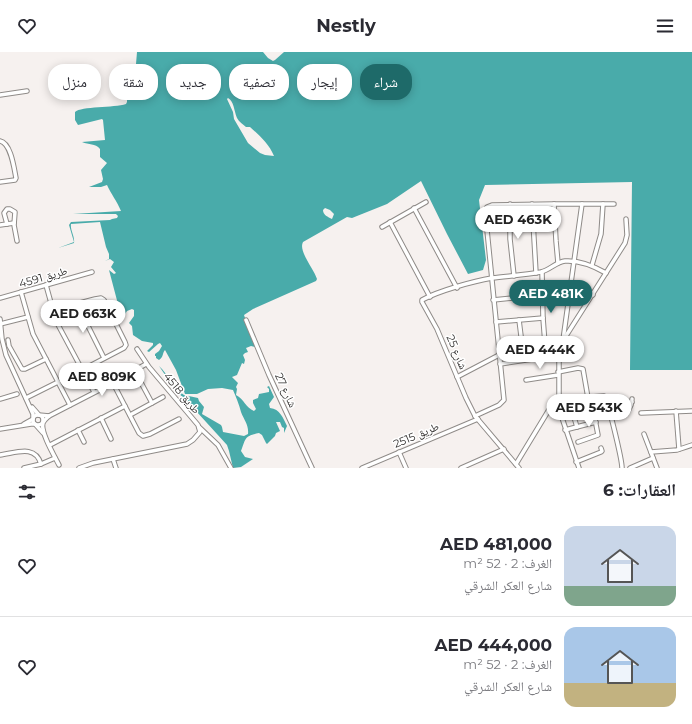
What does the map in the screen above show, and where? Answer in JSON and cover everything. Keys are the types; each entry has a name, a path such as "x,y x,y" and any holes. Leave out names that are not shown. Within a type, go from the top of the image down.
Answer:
{"street":[{"path":"0,95 27,91"},
{"path":"0,141 7,145 16,178 15,180 0,182"},
{"path":"382,227 426,202"},
{"path":"559,355 500,364 485,210 489,206 510,204 614,204"},
{"path":"510,204 510,239 514,276"},
{"path":"532,204 536,273"},
{"path":"554,204 558,263"},
{"path":"563,340 582,204"},
{"path":"592,265 601,234 603,204"},
{"path":"414,208 457,288"},
{"path":"7,224 4,213 9,209 12,209 15,212 14,223 18,240"},
{"path":"579,468 565,430 558,404 560,347 627,240 626,219"},
{"path":"390,222 430,297 491,279 542,272 558,263 565,261 592,265 606,274"},
{"path":"0,225 14,223"},
{"name":"طريق 4591","path":"0,298 92,272"},
{"path":"542,272 546,357"},
{"path":"46,285 56,321 94,392"},
{"path":"571,286 577,286 593,295"},
{"path":"21,292 33,334 70,405"},
{"path":"494,300 542,295"},
{"name":"شارع 25","path":"430,297 423,299 422,302 437,329 457,377 477,418 519,468"},
{"path":"52,310 95,298 102,299 125,342 126,345 124,348 82,370"},
{"path":"76,304 104,358"},
{"path":"0,324 28,317"},
{"path":"496,322 543,318"},
{"path":"0,319 6,355 13,373 31,407 43,418 42,426 44,433 59,465"},
{"name":"شارع 27","path":"246,320 312,468"},
{"path":"519,320 524,360"},
{"path":"8,340 9,346 22,369 46,359"},
{"name":"طريق 4518","path":"79,468 85,465 187,444 197,437 200,432 199,427 146,364 137,349"},
{"path":"457,377 499,355"},
{"path":"0,430 24,424 40,425 49,416 146,364"},
{"name":"طريق 2515","path":"362,468 477,418 499,405 504,400 500,364"},
{"path":"526,380 558,374 578,368 582,369 588,398"},
{"path":"138,377 152,403"},
{"path":"26,398 58,382"},
{"path":"113,383 139,433 145,436 179,419"},
{"path":"0,400 17,394"},
{"path":"516,464 550,408 558,404 602,396 606,398 608,405 622,468"},
{"path":"130,414 163,397"},
{"path":"610,415 626,412 630,409 632,401"},
{"path":"561,417 608,405"},
{"path":"50,445 125,406"},
{"path":"31,407 35,424 44,433"},
{"path":"578,442 598,436 593,409"},
{"path":"676,411 679,449"},
{"path":"641,413 692,411"},
{"path":"573,414 577,427"},
{"path":"24,424 33,419 35,416 49,416"},
{"path":"101,418 111,439"},
{"path":"565,430 596,422"},
{"path":"199,427 218,446 231,468"},
{"path":"78,430 84,442"},
{"path":"644,434 657,468"},
{"path":"651,452 679,449 692,445"},
{"path":"576,462 602,452 601,448"},
{"path":"461,468 504,449"},
{"path":"0,455 30,451 37,455 41,464"},
{"path":"399,452 406,468"},
{"path":"24,468 41,464 55,458"},
{"path":"632,467 653,458"},
{"path":"113,459 116,468"}],"water":[{"path":"137,52 263,52 273,61 284,52 692,52 692,370 630,370 632,182 485,185 479,200 486,260 483,270 468,274 421,181 387,204 352,218 347,217 303,242 302,246 304,255 317,279 316,281 253,309 244,315 255,347 251,346 246,348 248,352 243,355 245,360 244,364 242,363 237,375 232,377 238,383 236,387 236,395 254,411 256,409 253,400 258,398 259,394 269,392 267,387 269,386 274,397 269,404 270,408 279,412 287,426 284,433 284,428 280,422 276,422 280,431 276,433 267,444 262,435 259,433 246,438 241,451 245,457 253,459 241,467 233,468 227,445 176,391 159,366 180,392 184,395 198,398 204,407 202,414 221,425 223,432 244,436 248,434 248,428 233,390 222,388 208,389 197,394 185,394 176,370 165,350 162,358 159,360 155,356 162,346 160,343 149,352 147,351 153,343 142,341 133,335 132,326 129,323 134,316 134,310 132,309 127,311 125,314 119,308 109,270 114,274 116,273 111,267 114,262 110,259 105,261 109,259 109,254 100,222 71,224 74,242 69,225 71,222 110,220 117,218 118,216 116,214 73,214 121,211 107,185 101,187 89,187 102,182 103,179 101,170 107,163 100,157 100,149 98,147 82,142 105,140 103,120 78,125 75,120 75,112 84,109 121,105 126,104 127,100 158,100 158,64 136,64","holes":["229,64 289,64 289,100 231,100 239,121 246,127 250,127 267,144 274,156 260,153 248,143 234,119 233,112 227,99 229,98","325,208 334,214 332,219 324,213 323,210"]}]}
